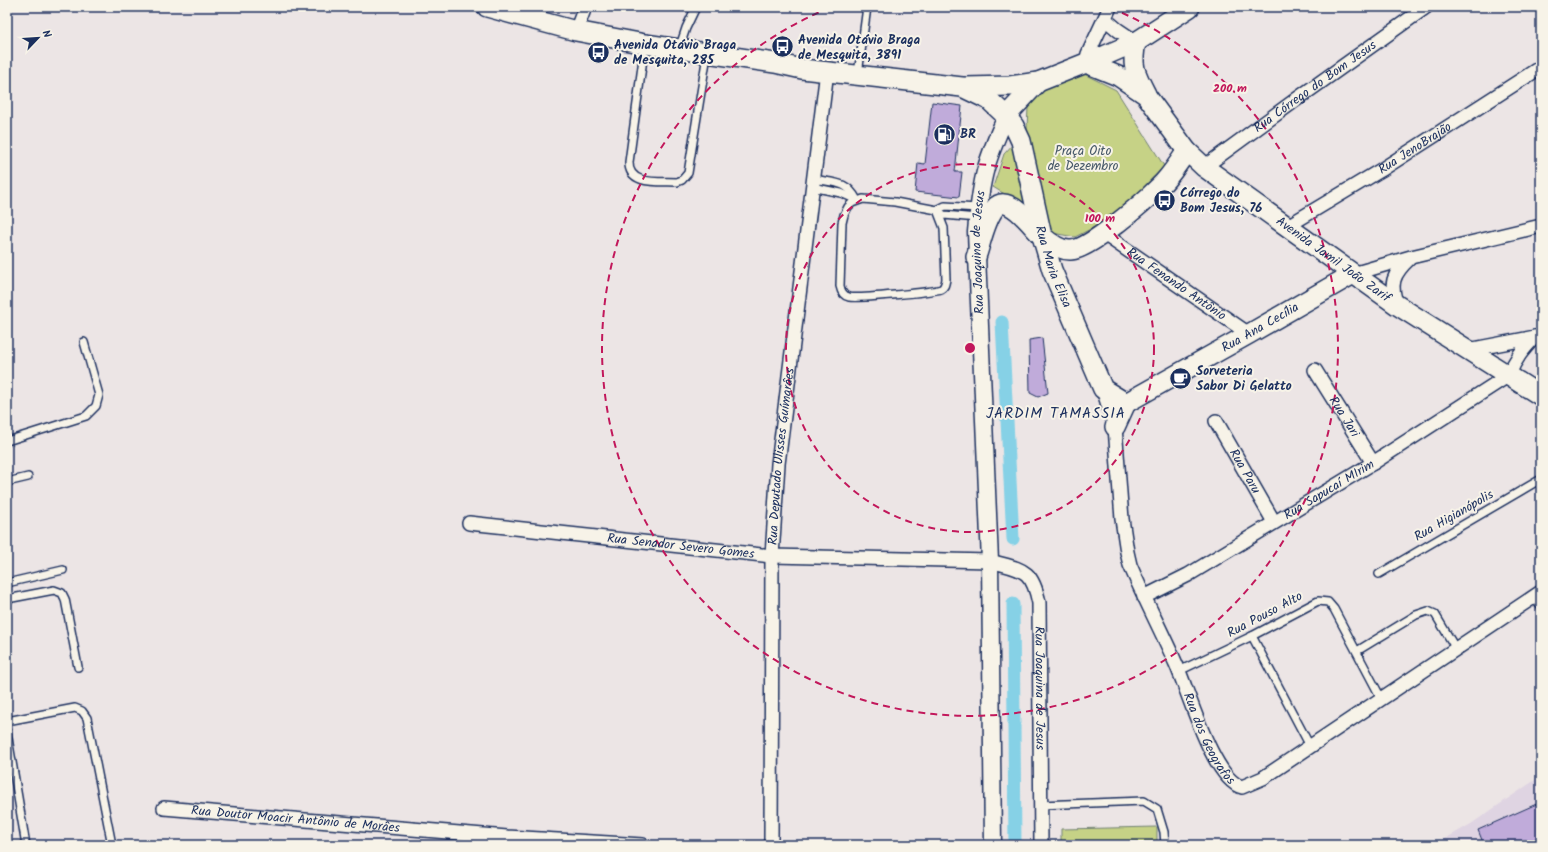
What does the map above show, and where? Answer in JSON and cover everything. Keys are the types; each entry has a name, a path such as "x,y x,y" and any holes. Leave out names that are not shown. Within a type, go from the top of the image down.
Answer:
{"main road":[{"path":"487,7 576,31 645,44 802,69 962,86 1010,86 1038,82 1136,42 1190,7"},
{"path":"1136,42 1133,61 1135,70 1146,95"},
{"name":"Avenida Jamil João Zarif","path":"1086,63 1118,76 1146,95 1187,151 1204,167 1397,305 1541,396"},
{"path":"1006,116 1038,82"},
{"name":"Rua Maria Elisa","path":"962,86 989,100 1014,126 1021,141 1042,236 1052,270 1103,388"},
{"path":"976,257 991,214 999,205 1005,204 1012,207 1042,236 1056,245 1071,250 1092,242 1104,234 1160,187 1187,151"},
{"name":"Rua Ana Cecília","path":"1126,403 1353,274"},
{"path":"1103,388 1126,403 1115,427"}],"street":[{"path":"576,31 585,7"},
{"name":"Rua Córrego do Bom Jesus","path":"1204,167 1297,98 1426,7"},
{"path":"1108,13 1118,30 1136,42"},
{"path":"1086,63 1088,54 1108,13"},
{"name":"Rua JenoBrajão","path":"1286,227 1381,170 1541,67"},
{"name":"Rua Deputado Ulisses Guímarâes","path":"771,845 772,556 778,464 827,71"},
{"name":"Rua Joaquina de Jesus","path":"993,845 990,561 976,257 978,213 986,168 1006,116"},
{"path":"1353,274 1411,257 1541,226"},
{"name":"Rua Fenando Antônio","path":"1104,234 1249,334"},
{"path":"1397,305 1392,290 1393,281 1396,272 1411,257"},
{"path":"1468,350 1538,336"},
{"path":"1509,375 1514,362 1522,349 1538,336"},
{"name":"Rua Jari","path":"1315,370 1373,463"},
{"name":"Rua Sapucaí MIrim","path":"1144,597 1188,575 1373,463 1509,375"},
{"name":"Rua dos Geografos","path":"1103,388 1115,427 1126,552 1130,564 1144,597 1180,671 1192,709 1209,746 1228,778 1236,785 1242,787 1263,778 1456,648 1538,599"},
{"name":"Rua Paru","path":"1216,421 1274,522"},
{"name":"Rua Senador Severo Gomes","path":"469,523 772,556 990,561"},
{"name":"Rua Joaquina de Jesus","path":"990,561 1019,569 1026,573 1032,578 1036,589 1038,602 1039,805 1041,845"},
{"name":"Rua Doutor Moacir Antônio de Morâes","path":"164,808 508,837 643,845"}],"lane":[{"path":"679,49 686,28 696,7"},
{"path":"858,74 867,7"},
{"path":"645,44 629,162 631,173 640,180 677,182 682,180 688,173 707,54"},
{"path":"813,183 857,200 869,199 895,202 937,210 944,215 978,213"},
{"path":"857,200 848,207 842,223 840,286 844,295 849,297 942,289 945,285 946,279 944,228 937,210"},
{"path":"937,210 945,206 978,213"},
{"path":"7,441 86,416 96,406 99,395 84,342"},
{"path":"7,482 28,477"},
{"name":"Rua Higianópolis","path":"1379,574 1541,479"},
{"path":"7,583 63,570"},
{"path":"7,599 54,590 62,593 66,599 78,667"},
{"name":"Rua Pouso Alto","path":"1180,671 1252,636 1312,604 1323,600 1328,602 1334,609 1381,698"},
{"path":"1357,651 1416,615 1428,610 1435,614 1456,648"},
{"path":"1252,636 1310,746"},
{"path":"7,721 75,708 82,711 87,718 112,845"},
{"path":"7,732 26,845"},
{"path":"1039,805 1144,801 1157,809 1164,832 1165,845"}],"shaded area":[{"path":"1541,776 1541,845 1434,845 1471,824"}],"green space":[{"name":"Praça Oito de Dezembro","path":"1084,74 1116,90 1164,166 1116,216 1075,237 1052,233 1024,206 993,187 1004,154 1027,129 1028,107 1026,97 1060,82"},
{"path":"1157,827 1157,845 1061,845 1061,829"}],"building":[{"name":"BR","path":"932,102 962,106 955,172 962,172 959,197 915,192 918,163 925,164"},
{"path":"1042,338 1048,393 1038,397 1030,393 1029,340"},
{"path":"1541,802 1541,845 1484,845 1478,830"}],"waterway":[{"path":"1002,322 1013,539"},
{"path":"1013,604 1015,845"}],"place":[{"name":"Avenida Otávio Braga de Mesquita, 3891","path":"783,47"},
{"name":"Avenida Otávio Braga de Mesquita, 285","path":"598,52"},
{"name":"BR","path":"944,134"},
{"name":"Córrego do Bom Jesus, 76","path":"1164,200"},
{"name":"Sorveteria Sabor Di Gelatto","path":"1181,378"}],"district":[{"name":"JARDIM TAMASSIA","path":"1056,414"}]}
